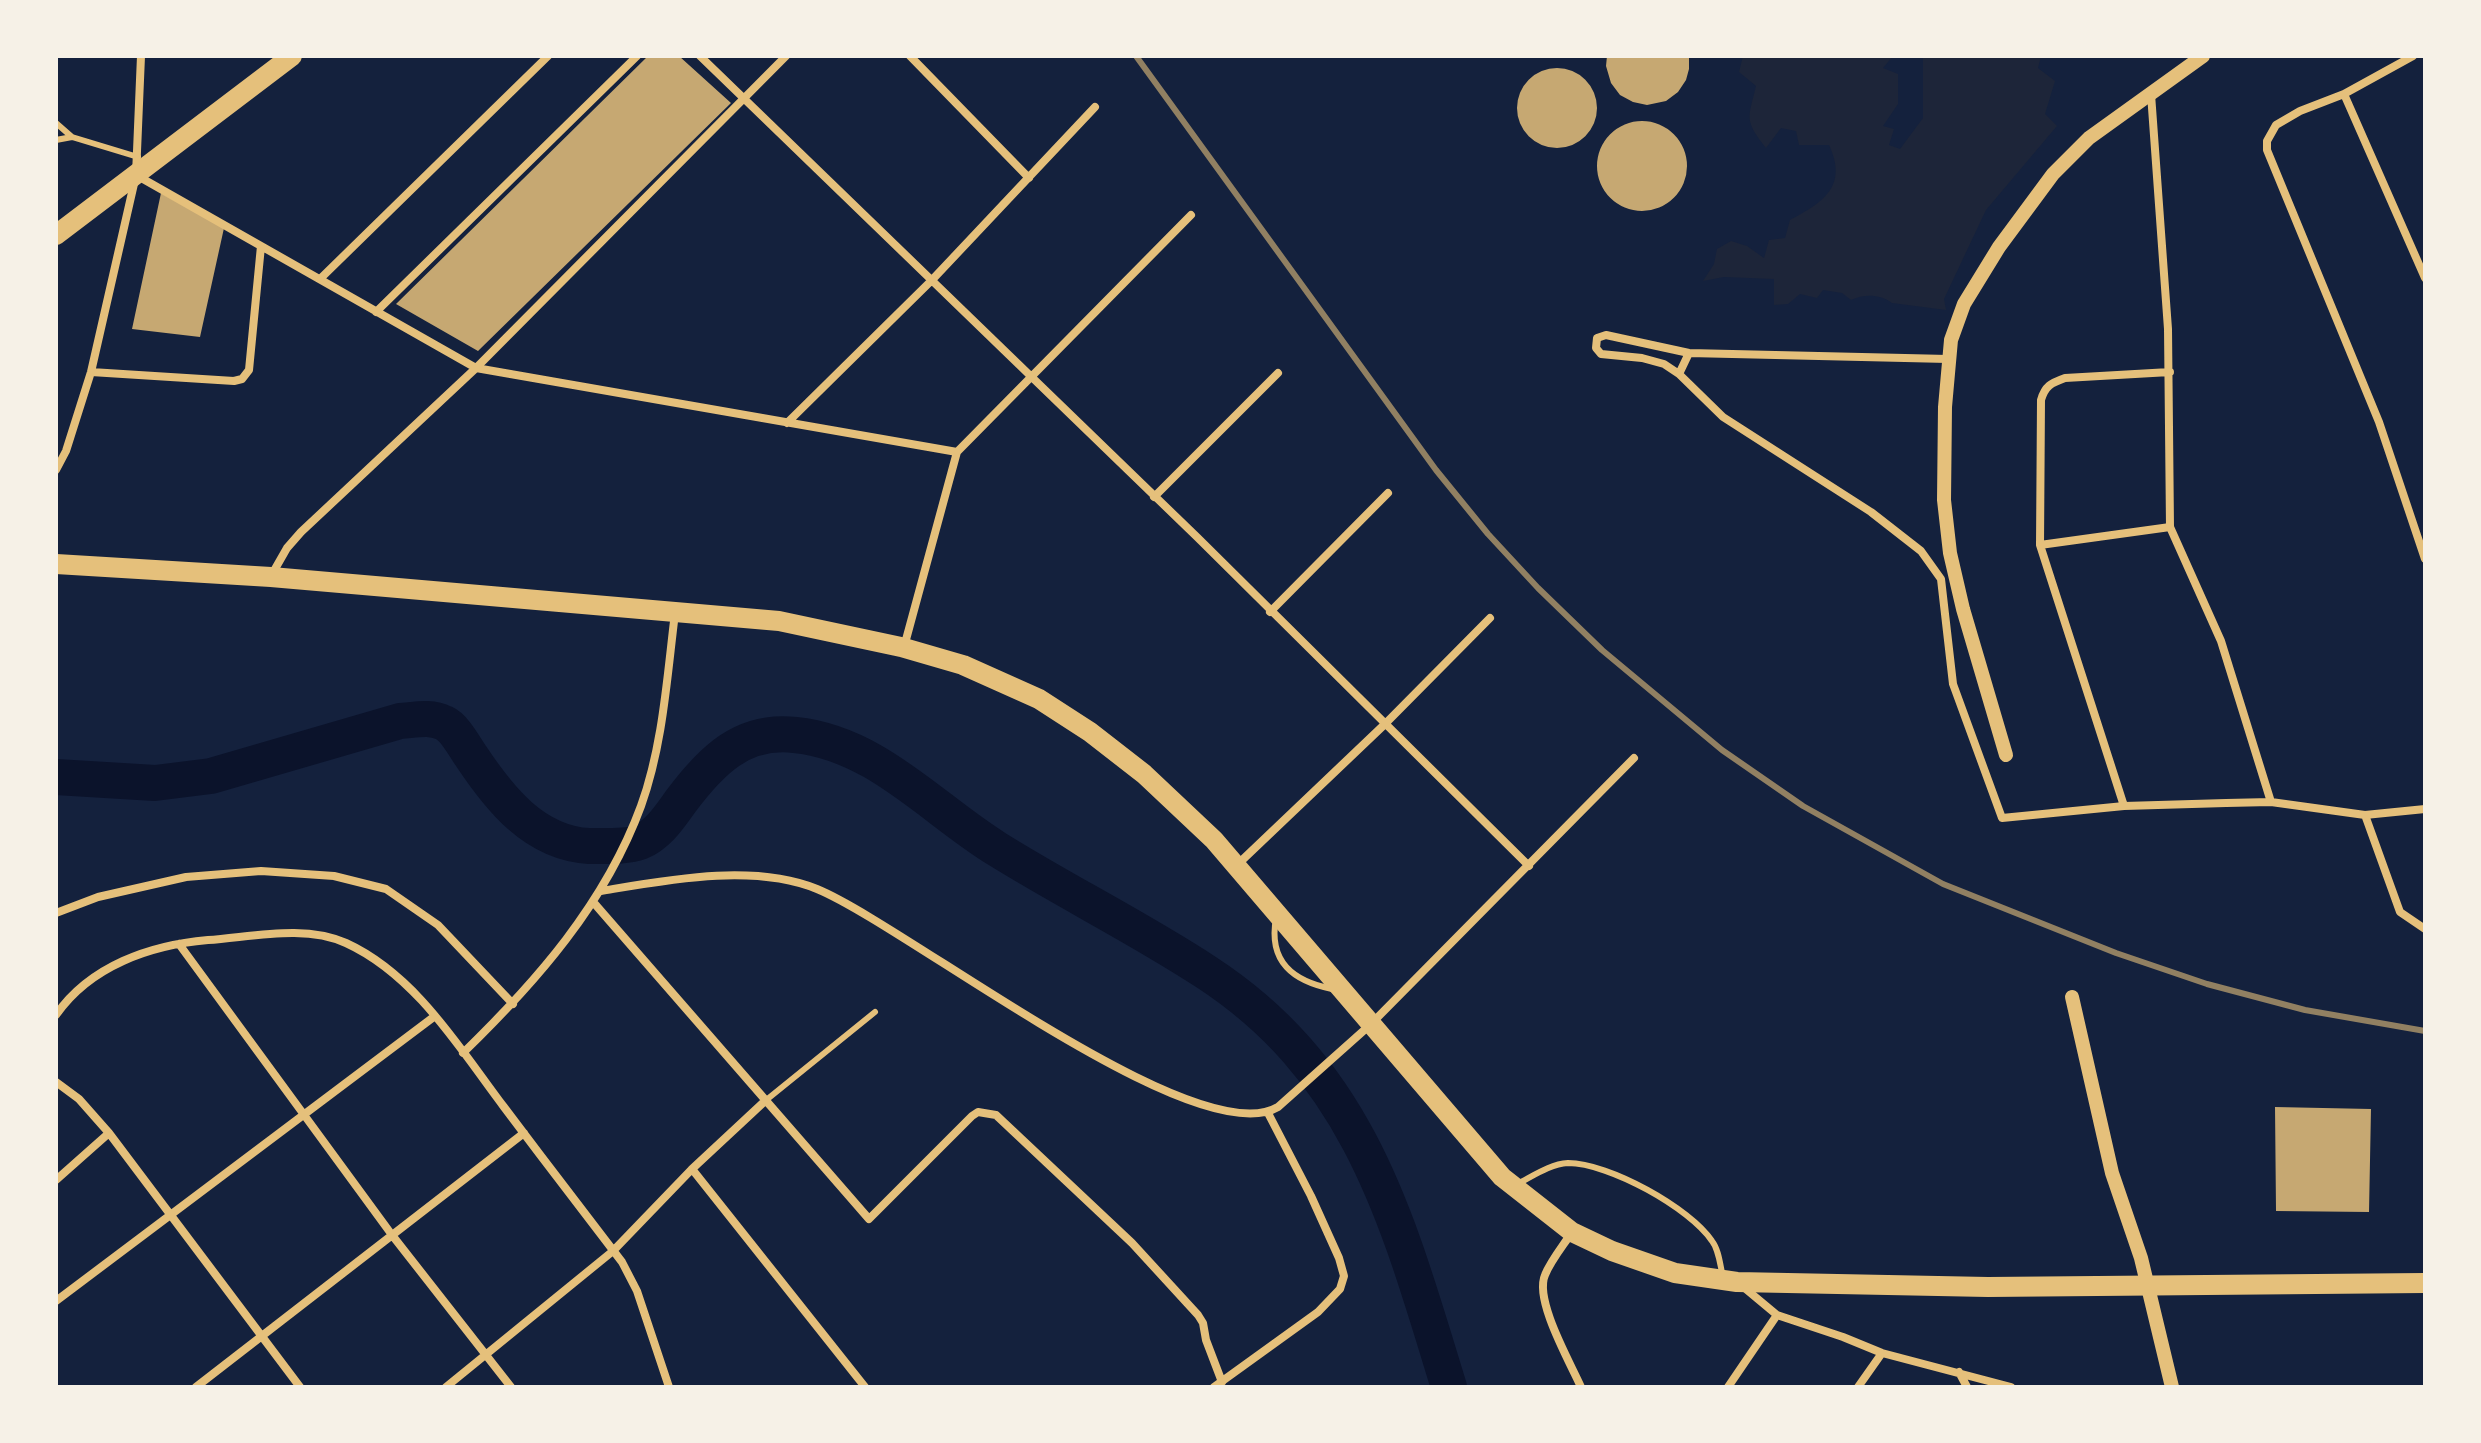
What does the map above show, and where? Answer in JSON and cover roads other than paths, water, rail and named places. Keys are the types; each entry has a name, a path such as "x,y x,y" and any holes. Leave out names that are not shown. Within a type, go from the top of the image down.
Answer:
{"main road":[{"path":"56,235 137,166 292,56"},
{"path":"56,564 271,577 779,621 904,648 963,665 1039,699 1090,732 1144,774 1214,840 1502,1177 1572,1232 1612,1251 1675,1273 1731,1281 1988,1287 2425,1283"}],"street":[{"path":"56,470 66,451 91,372 137,166 141,56"},
{"path":"320,279 548,56"},
{"path":"376,312 637,56"},
{"path":"700,56 1529,866"},
{"path":"271,577 287,548 301,532 476,368 786,56"},
{"path":"910,56 1029,178"},
{"path":"2006,755 1963,609 1950,553 1944,500 1951,340 1964,304 1999,247 2053,174 2089,138 2203,56"},
{"path":"2413,56 2344,94 2300,111 2276,125 2267,141 2267,150 2379,422 2425,559"},
{"path":"2151,91 2170,372 2170,527 2221,641 2271,802"},
{"path":"2344,94 2425,278"},
{"path":"787,423 932,280 1095,107"},
{"path":"137,166 261,246 476,368 957,452"},
{"path":"904,648 957,452 1191,215"},
{"path":"91,372 242,379 249,370 261,246"},
{"path":"1948,359 1689,353 1606,335 1597,338 1596,345 1598,352 1604,356 1642,358 1664,364 1679,374 1723,417 1871,512 1921,551 1941,579 1953,684 2002,818 2124,806 2271,802 2365,815 2425,809"},
{"path":"1679,374 1689,353"},
{"path":"2124,806 2040,545 2041,400 2050,383 2065,378 2170,372"},
{"path":"1154,497 1278,373"},
{"path":"1270,612 1388,493"},
{"path":"2040,545 2170,527"},
{"path":"463,1053 513,1004 594,903 611,871 641,806 658,740 676,610"},
{"path":"1237,865 1385,724 1490,618"},
{"path":"601,891 664,881 730,876 771,877 815,888 861,911 1051,1033 1179,1096 1229,1113 1268,1113 1370,1025 1634,758"},
{"path":"2365,815 2400,912 2425,929"},
{"path":"56,913 98,897 186,877 261,871 334,876 386,889 438,925 513,1004"},
{"path":"594,903 869,1219 972,1116 978,1112 996,1115 1132,1243 1198,1315 1203,1323 1218,1384 1318,1312 1340,1289 1344,1276 1311,1196 1268,1113"},
{"path":"56,1015 65,1002 103,970 150,949 306,933 345,942 379,963 435,1016 613,1251 637,1291 669,1387"},
{"path":"179,944 392,1235 511,1387"},
{"path":"2072,997 2112,1173 2141,1258 2172,1387"},
{"path":"56,1301 435,1016"},
{"path":"56,1082 79,1099 109,1133 300,1387"},
{"path":"446,1387 613,1251 692,1169 765,1101"},
{"path":"56,1180 109,1133"},
{"path":"196,1387 524,1133"},
{"path":"692,1169 865,1387"},
{"path":"1572,1232 1544,1276 1542,1290 1549,1315 1581,1387"},
{"path":"1731,1281 1777,1315 1882,1353 2011,1387"},
{"path":"1728,1387 1777,1315"},
{"path":"1858,1387 1882,1353"},
{"path":"1959,1372 1967,1387"}],"lane":[{"path":"56,123 72,137 137,166"},
{"path":"56,140 72,137"},
{"path":"1277,911 1273,932 1275,949 1296,978 1309,985 1342,991"},
{"path":"765,1101 875,1012"},
{"path":"1514,1187 1553,1166 1568,1163 1605,1172 1676,1204 1714,1243 1731,1281"}],"waterway":[{"path":"56,777 155,783 211,776 400,721 433,720 452,729 506,802 535,827 569,843 615,846 647,839 664,824 692,786 716,761 744,743 776,734 795,735 852,751 902,780 997,849 1206,972 1259,1012 1302,1056 1338,1104 1391,1210 1449,1387"}],"railway":[{"path":"1136,56 1436,470 1488,534 1602,650 1722,750 1803,806 1943,884 2116,953 2207,984 2305,1010 2425,1031"}]}
